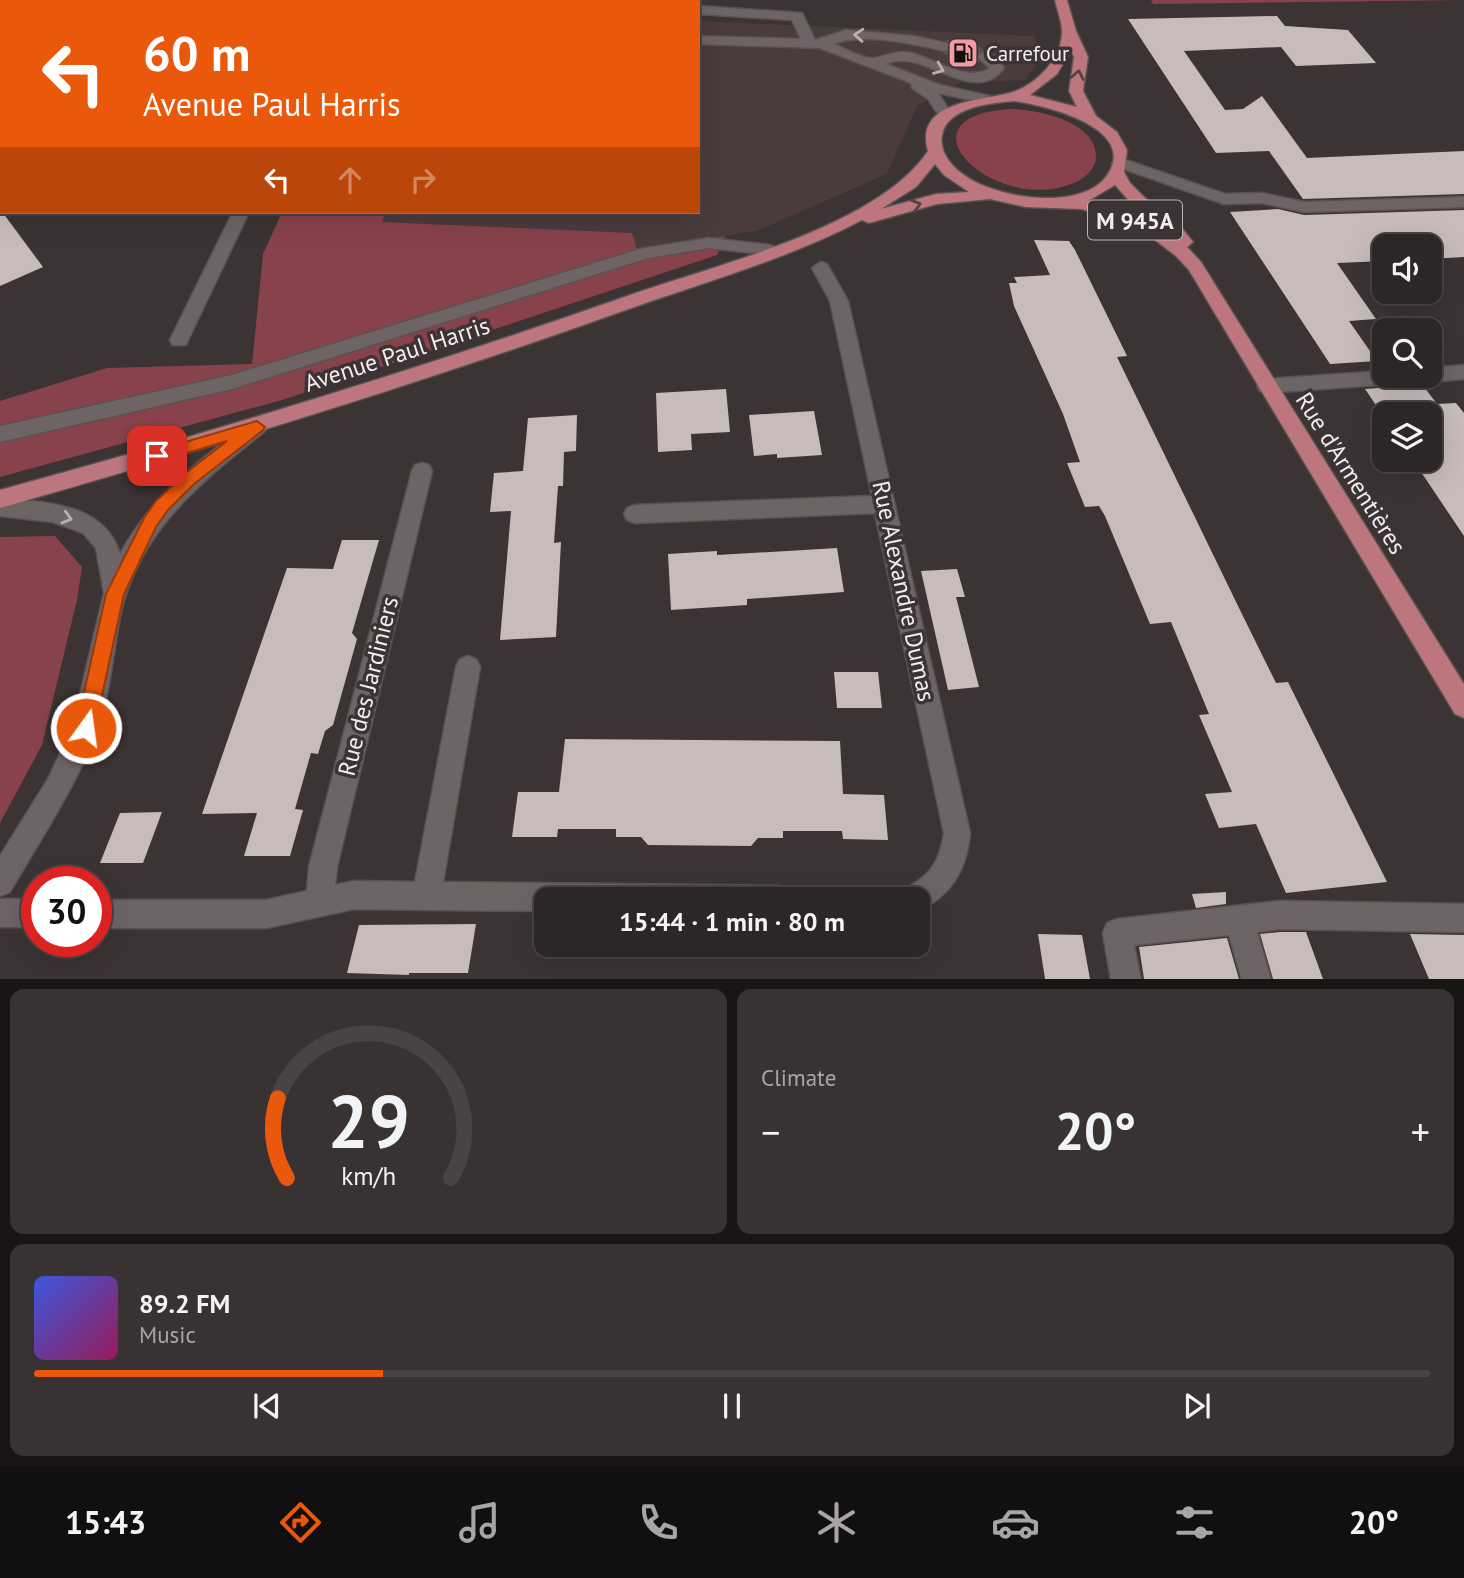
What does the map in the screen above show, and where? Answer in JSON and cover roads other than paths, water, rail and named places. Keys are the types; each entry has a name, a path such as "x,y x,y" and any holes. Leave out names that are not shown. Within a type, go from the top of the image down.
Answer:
{"main road":[{"path":"1061,0 1069,32 1081,57 1076,92 1090,119"},
{"path":"1014,97 1037,87 1052,75 1064,52 1069,32"},
{"path":"1014,97 1060,105 1090,119 1105,130 1115,143 1118,168 1107,185 1092,194 1062,202 1028,202 994,195 960,179 944,166 936,151 934,136 946,116 967,104 985,99 1014,97"},
{"name":"Avenue Paul Harris","path":"804,238 898,191 923,171 936,151"},
{"name":"Rue d'Armentières","path":"1118,168 1127,192 1179,232 1195,266 1267,386 1464,706"},
{"name":"Avenue Paul Harris","path":"0,499 257,427 519,342 804,238 936,199 994,195"},
{"name":"Rue d'Armentières","path":"1062,202 1097,208 1140,222 1174,243 1195,266"}],"street":[{"path":"700,10 797,16 816,44"},
{"path":"816,44 846,34 914,40 945,47"},
{"path":"700,40 816,44 945,90 985,99"},
{"path":"874,64 899,57 956,75 978,77 992,74 997,68 993,61 983,57"},
{"path":"903,76 933,96 946,116"},
{"path":"1118,168 1224,199 1262,198 1304,206 1464,202"},
{"path":"179,340 240,214"},
{"path":"0,434 232,382 646,253 708,243 771,250"},
{"name":"Rue Alexandre Dumas","path":"821,268 839,301 957,832 954,859 944,876 930,889"},
{"path":"1442,373 1464,372"},
{"path":"1267,386 1372,378"},
{"path":"0,882 63,774 86,728 115,594 136,546 162,505 189,479 257,427"},
{"name":"Rue des Jardiniers","path":"320,901 323,867 422,471"},
{"path":"635,514 885,505"},
{"path":"0,507 61,515 91,527 101,535 107,548 115,594"},
{"path":"427,894 468,667"},
{"path":"112,914 266,914 354,895 534,896"},
{"path":"0,913 21,913"},
{"path":"1126,979 1117,933 1280,915 1464,918"},
{"path":"1239,919 1257,979"}],"tunnel":[{"path":"945,47 983,56"}],"place":[{"name":"Carrefour","path":"963,53"}]}
